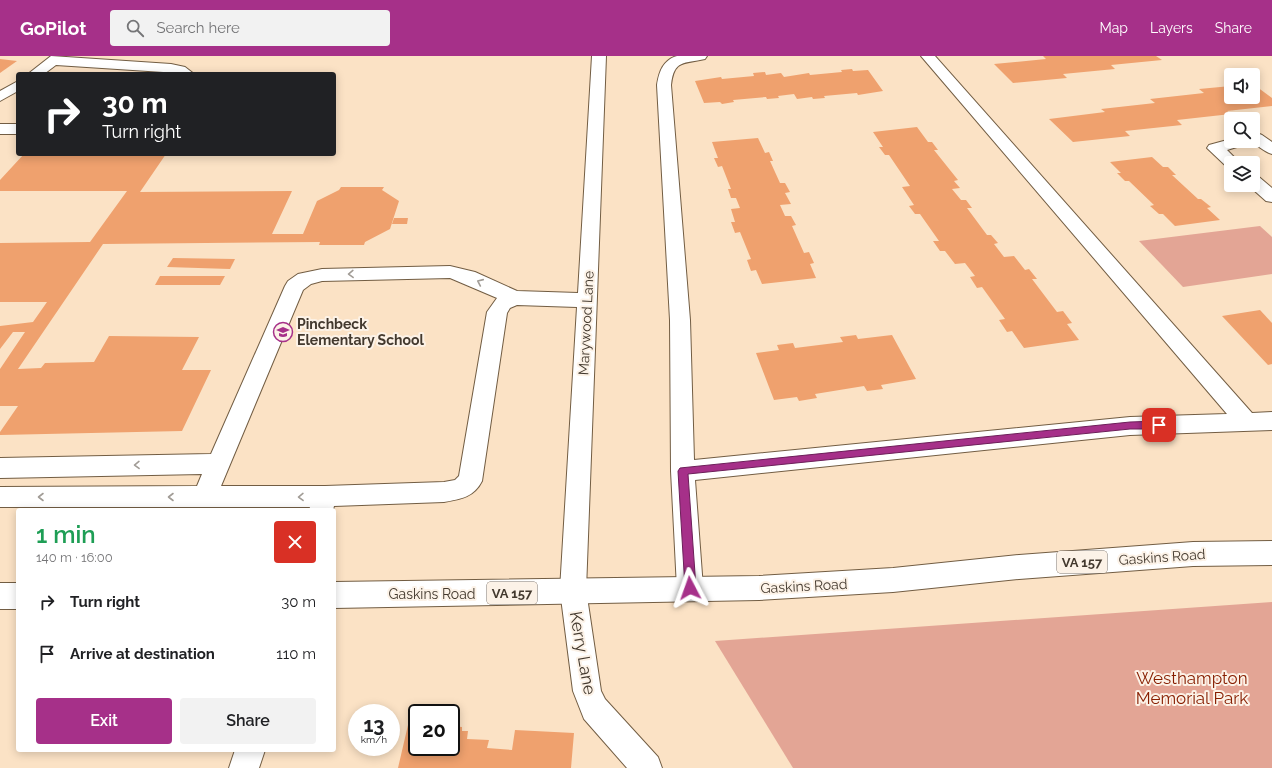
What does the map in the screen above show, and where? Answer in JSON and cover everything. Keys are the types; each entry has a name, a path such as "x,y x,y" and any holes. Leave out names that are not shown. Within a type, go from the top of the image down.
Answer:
{"street":[{"name":"Marywood Lane","path":"573,590 599,56"},
{"path":"690,588 683,471 680,320 664,86 665,73 672,63 681,59 700,56"},
{"path":"928,56 1247,422"},
{"path":"38,72 57,59 171,68 184,72"},
{"path":"0,97 16,86"},
{"path":"0,129 16,129"},
{"path":"1260,140 1272,149"},
{"path":"1224,146 1215,148 1224,156"},
{"path":"1260,187 1272,197"},
{"path":"204,497 295,286 305,279 322,275 450,272 468,277 515,298 587,300"},
{"path":"0,496 204,497 323,503 444,492 461,489 470,481 497,312 503,303 515,298"},
{"path":"683,471 1130,426 1272,421"},
{"path":"0,468 218,464"},
{"name":"Gaskins Road","path":"336,594 509,593 573,590 759,588 829,585 1019,567 1186,554 1272,553"},
{"name":"Kerry Lane","path":"573,590 587,691 594,709 647,768"},
{"path":"0,596 16,596"},
{"path":"244,768 249,752"}],"green space":[{"path":"1260,226 1272,237 1272,274 1183,287 1139,241"},
{"name":"Westhampton Memorial Park","path":"1272,602 1272,768 793,768 715,641"}],"building":[{"path":"1043,56 1156,56 1162,60 1111,65 1115,69 1063,74 1067,78 1013,83 994,64 1046,59"},
{"path":"0,59 17,61 0,73"},
{"path":"852,69 853,71 868,70 883,91 858,95 857,93 824,96 825,98 813,99 812,97 797,99 794,94 778,96 779,98 767,99 766,97 733,100 734,102 722,104 720,102 704,103 695,81 721,77 722,79 754,76 753,73 765,72 766,75 781,73 784,77 809,73 810,75 842,72 841,70"},
{"path":"1224,87 1224,104 1260,104 1260,89 1272,98 1272,106 1227,111 1228,112 1224,112 1224,115 1177,120 1182,125 1125,131 1130,136 1073,142 1049,119 1105,112 1101,109 1155,103 1150,99 1204,93 1199,89"},
{"path":"917,127 928,142 932,142 938,150 934,150 958,180 954,181 960,188 952,189 961,200 966,200 972,208 967,208 987,235 991,235 998,243 994,244 1004,257 1014,256 1025,270 1029,269 1037,279 1032,279 1057,312 1063,311 1072,323 1067,324 1079,340 1024,348 1012,331 1007,332 999,320 1005,319 982,287 977,288 970,277 975,276 965,263 955,264 945,251 940,251 933,241 939,241 920,214 915,214 909,206 914,205 902,187 910,186 889,155 885,155 879,147 883,147 873,132"},
{"path":"758,138 765,153 769,152 773,161 770,161 780,183 785,183 790,192 785,193 791,204 780,205 785,216 791,216 796,225 792,226 804,253 809,252 814,263 810,264 816,278 762,284 756,270 751,271 747,260 751,259 740,232 735,233 731,222 735,222 731,209 740,208 736,198 731,198 728,189 731,189 722,166 718,167 714,158 718,158 712,142"},
{"path":"22,156 165,156 140,192 292,191 272,234 303,234 317,201 339,190 341,187 384,187 382,190 399,201 390,229 365,242 364,245 319,245 320,242 103,244 18,369 41,368 45,363 94,362 109,336 199,337 182,370 211,370 182,431 0,435 0,432 18,406 0,406 0,369 25,332 13,332 0,349 0,326 33,322 47,302 0,302 0,243 90,242 127,191 0,191 0,180"},
{"path":"1152,157 1163,167 1168,167 1176,175 1172,175 1198,199 1201,199 1211,207 1207,208 1220,220 1175,226 1163,214 1159,214 1150,206 1154,205 1129,181 1125,181 1117,173 1121,173 1110,162"},
{"path":"394,218 408,218 407,224 392,224"},
{"path":"173,258 235,259 230,269 167,267"},
{"path":"160,276 225,276 220,285 155,285"},
{"path":"1260,310 1272,323 1272,364 1268,365 1222,316"},
{"path":"856,335 858,339 892,335 916,379 881,385 883,389 867,391 864,386 815,394 817,398 799,401 797,397 774,400 756,353 779,350 777,345 793,343 795,348 843,342 840,337"},
{"path":"408,725 408,756 460,756 460,727 462,727 462,731 468,731 467,739 489,740 487,748 512,750 515,730 574,733 571,768 398,768"}],"place":[{"name":"Pinchbeck Elementary School","path":"283,332"}],"route":[{"path":"690,588 683,471 1130,426 1159,425"}]}
